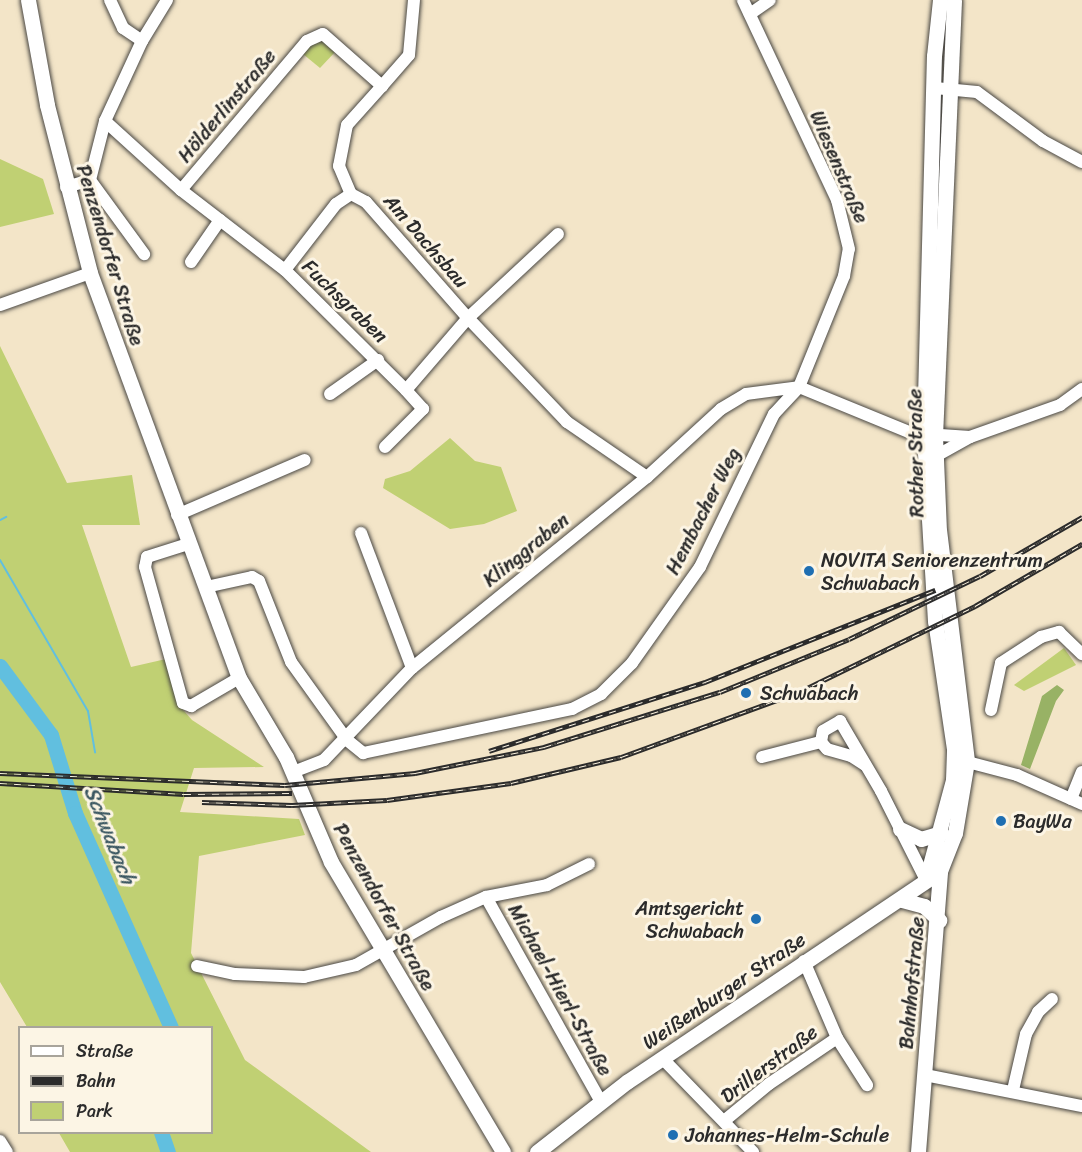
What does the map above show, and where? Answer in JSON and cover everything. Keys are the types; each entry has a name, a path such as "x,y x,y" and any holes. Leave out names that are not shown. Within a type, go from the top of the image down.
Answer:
{"main road":[{"name":"Penzendorfer Straße","path":"28,0 66,187 90,273 177,515 239,678 293,772 323,847 382,952 502,1152"},
{"name":"Rother Straße","path":"940,0 934,56 942,87"},
{"name":"Rother Straße","path":"926,880 960,760 935,621 930,436 942,87 954,0"},
{"name":"Rother Straße","path":"930,436 936,456 939,531 960,760 955,833 940,871 939,901"},
{"path":"900,830 921,839 941,833"},
{"name":"Weißenburger Straße","path":"537,1152 662,1058 804,961 902,900 940,871"},
{"name":"Bahnhofstraße","path":"918,1152 939,920 939,901 926,880"},
{"path":"902,900 924,906 939,920"}],"street":[{"path":"110,0 123,28 142,41"},
{"path":"90,180 105,121 142,41 167,0"},
{"path":"351,194 339,166 347,125 409,55 414,0"},
{"name":"Wiesenstraße","path":"743,0 847,228 849,249 844,276 799,387"},
{"path":"750,14 770,0"},
{"name":"Hölderlinstraße","path":"105,121 182,190 307,41 323,34 382,86"},
{"path":"942,87 976,92 1043,141 1082,162"},
{"path":"66,187 90,180"},
{"path":"90,180 144,254"},
{"name":"Fuchsgraben","path":"182,190 285,270 378,360 423,409 385,447"},
{"name":"Fuchsgraben","path":"285,270 336,204 351,194"},
{"name":"Am Dachsbau","path":"351,194 366,202 468,318 567,422 647,477"},
{"path":"191,262 220,220"},
{"path":"406,390 468,318 558,234"},
{"path":"0,305 90,273"},
{"name":"Fuchsgraben","path":"330,394 378,360"},
{"path":"799,387 930,436 970,437"},
{"name":"Klinggraben","path":"293,772 314,766 346,740 412,668 647,477 721,409 746,393 799,387"},
{"name":"Hembacher Weg","path":"346,740 363,753 572,709 601,694 632,663 700,567 774,414 799,387"},
{"path":"936,456 970,437 1042,413 1082,389"},
{"path":"177,515 305,460"},
{"path":"361,533 412,668"},
{"path":"188,544 147,557 145,567 183,703 191,706 239,678"},
{"path":"206,587 252,577 260,581 291,662 346,740"},
{"path":"992,710 1001,663 1041,637 1059,632 1082,654"},
{"name":"Bahnhofstraße","path":"822,742 823,731 840,721 926,880"},
{"path":"762,757 822,742 827,749 851,756 865,765"},
{"path":"960,760 1017,775 1076,801 1082,772"},
{"path":"197,966 235,974 304,977 356,965 441,917 486,897 547,885 589,864"},
{"name":"Michael-Hierl-Straße","path":"486,897 601,1102"},
{"path":"804,961 837,1038 867,1085"},
{"path":"1013,1090 1026,1034 1038,1012 1052,999"},
{"name":"Drillerstraße","path":"724,1122 769,1084 837,1038"},
{"path":"662,1058 753,1152"},
{"path":"925,1075 1013,1090 1082,1106"},
{"path":"0,1141 7,1152"}],"green space":[{"path":"323,40 336,51 320,68 303,54 310,46"},
{"path":"0,159 43,179 54,214 0,227"},
{"path":"0,346 67,483 132,475 140,525 82,525 131,667 166,659 178,704 192,720 264,767 194,768 180,812 299,819 305,835 199,856 191,953 245,1060 371,1152 70,1152 60,1134 213,1134 213,1026 26,1026 0,982"},
{"path":"450,438 475,461 501,467 517,511 484,524 450,529 383,488 385,479 410,471"},
{"path":"1064,648 1076,665 1024,691 1014,685"},
{"path":"1057,685 1064,690 1056,701 1030,769 1021,765 1042,696"}],"waterway":[{"path":"0,520 6,517"},
{"path":"0,560 88,711 95,752"},
{"name":"Schwabach","path":"0,666 51,735 75,813 170,1026"},
{"name":"Schwabach","path":"162,1134 168,1152"}],"railway":[{"path":"0,773 285,785 415,773 544,747 720,692 849,639 980,576 1082,517"},
{"path":"202,802 292,805 387,800 511,783 621,757 799,692 975,606 1082,544"},
{"path":"489,751 705,682 935,590"},
{"path":"0,783 184,794 292,793"}],"place":[{"name":"NOVITA Seniorenzentrum Schwabach","path":"809,571"},
{"name":"Schwabach","path":"746,693"},
{"name":"BayWa","path":"1001,821"},
{"name":"Amtsgericht Schwabach","path":"756,919"},
{"name":"Johannes-Helm-Schule","path":"673,1135"}]}
